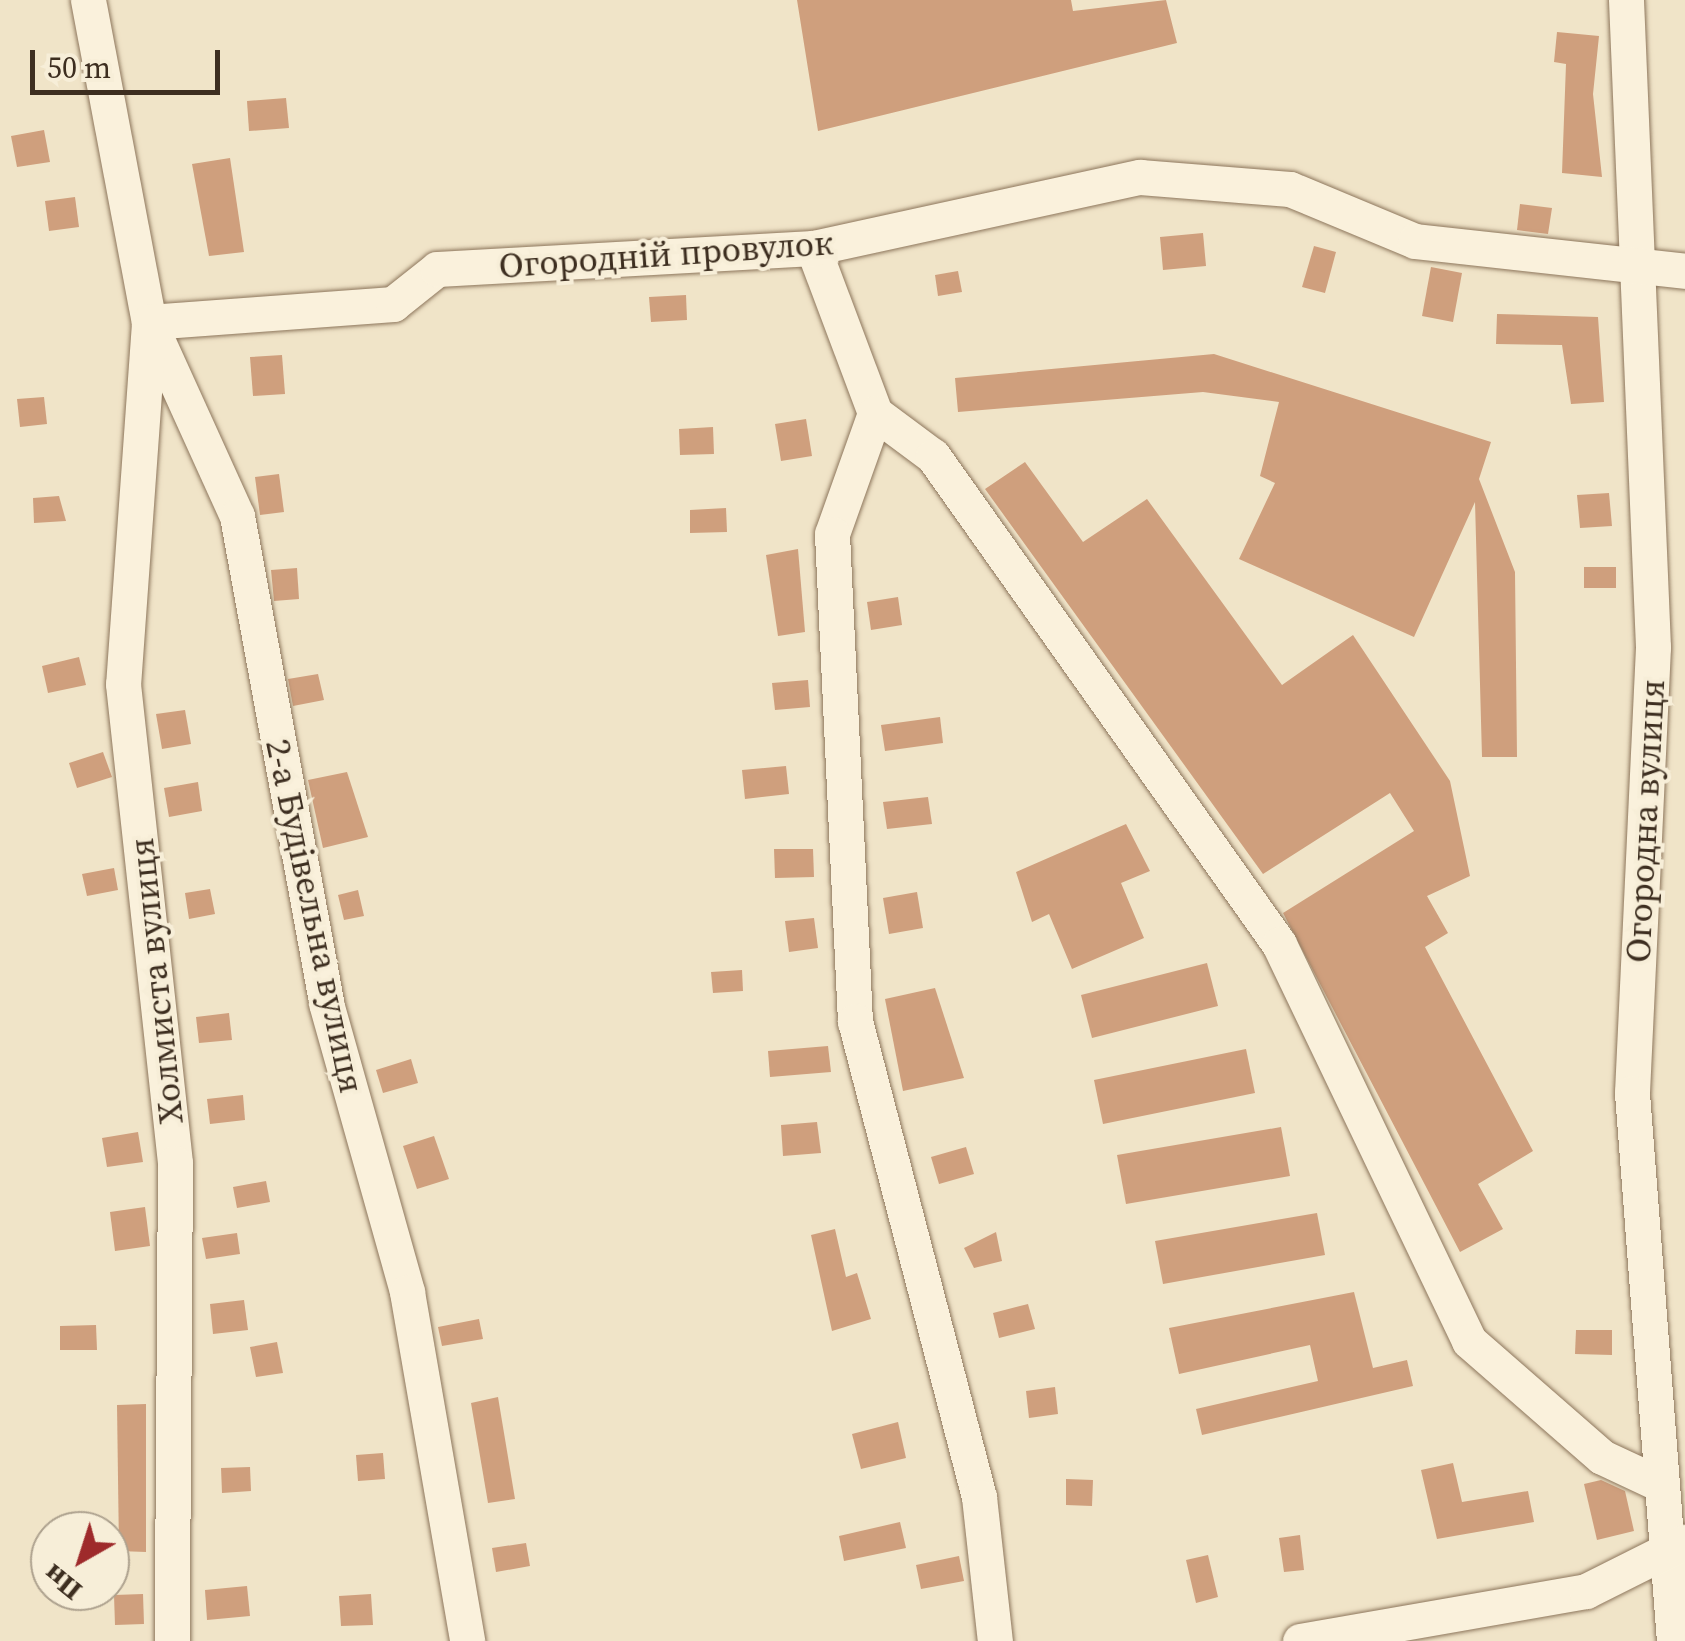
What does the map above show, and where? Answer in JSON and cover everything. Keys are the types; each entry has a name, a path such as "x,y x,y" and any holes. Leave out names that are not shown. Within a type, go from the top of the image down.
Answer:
{"street":[{"path":"88,0 149,322"},
{"name":"Огородна вулиця","path":"1626,0 1630,270 1653,647 1632,1093 1660,1484 1675,1544 1674,1641"},
{"name":"Огородній провулок","path":"149,322 393,304 437,269 814,248 1140,177 1290,189 1415,241 1630,270 1685,271"},
{"path":"814,248 875,414 933,456 1279,944 1469,1341 1602,1457 1660,1484"},
{"name":"Холмиста вулиця","path":"149,322 124,684 175,1163 172,1641"},
{"name":"2-а Будівельна вулиця","path":"149,322 237,516 326,1003 407,1292 467,1641"},
{"path":"875,414 832,534 855,1021 979,1496 995,1641"},
{"path":"1300,1641 1586,1591 1675,1544"}],"building":[{"path":"797,0 1071,0 1073,11 1166,0 1177,43 818,131"},
{"path":"1557,32 1599,36 1593,94 1602,177 1562,173 1566,64 1554,62"},
{"path":"286,98 289,128 249,131 247,101"},
{"path":"44,130 50,162 17,167 11,136"},
{"path":"230,158 244,252 209,256 192,164"},
{"path":"75,197 79,227 49,231 45,201"},
{"path":"1520,204 1552,208 1548,234 1517,230"},
{"path":"1203,233 1206,266 1163,270 1160,237"},
{"path":"1314,246 1336,252 1325,293 1302,287"},
{"path":"1431,267 1462,273 1453,322 1422,316"},
{"path":"958,271 962,292 938,296 935,275"},
{"path":"686,295 687,320 651,322 649,297"},
{"path":"1497,314 1598,317 1604,402 1571,404 1562,345 1496,344"},
{"path":"1214,354 1491,442 1479,479 1515,572 1517,757 1482,757 1475,502 1414,637 1239,559 1275,483 1260,476 1279,402 1203,392 958,412 955,378"},
{"path":"282,355 285,394 253,396 250,357"},
{"path":"44,397 47,424 20,427 17,399"},
{"path":"806,419 812,456 781,461 775,424"},
{"path":"713,427 714,454 680,455 679,429"},
{"path":"1025,462 1083,542 1147,499 1282,685 1353,635 1450,781 1470,876 1427,896 1448,933 1425,947 1533,1151 1478,1184 1503,1229 1460,1252 1283,913 1414,831 1390,793 1263,874 985,489"},
{"path":"279,474 284,512 260,515 255,477"},
{"path":"1609,493 1612,526 1580,528 1577,495"},
{"path":"59,496 66,521 34,523 33,498"},
{"path":"726,508 727,532 690,533 690,510"},
{"path":"798,549 805,632 778,636 766,555"},
{"path":"1584,567 1616,567 1616,588 1584,588"},
{"path":"297,568 299,599 274,601 271,570"},
{"path":"898,597 902,625 871,630 867,602"},
{"path":"79,657 86,685 48,693 42,666"},
{"path":"318,674 324,700 293,706 288,679"},
{"path":"808,680 810,707 775,710 772,683"},
{"path":"185,710 191,744 162,749 156,714"},
{"path":"940,717 943,743 885,751 881,725"},
{"path":"103,752 112,777 77,788 69,763"},
{"path":"786,766 789,794 745,799 742,770"},
{"path":"347,772 368,837 323,848 308,780"},
{"path":"198,782 202,811 169,817 164,788"},
{"path":"928,797 932,824 887,829 883,802"},
{"path":"1126,824 1150,871 1121,883 1144,938 1072,969 1049,914 1032,922 1016,872"},
{"path":"774,849 813,849 814,877 775,878"},
{"path":"114,868 118,890 87,896 82,874"},
{"path":"210,889 215,914 189,919 185,893"},
{"path":"358,890 364,916 344,920 338,895"},
{"path":"917,892 923,928 889,934 883,898"},
{"path":"814,918 818,948 789,952 785,921"},
{"path":"1207,963 1218,1006 1092,1038 1081,995"},
{"path":"742,970 743,991 713,993 711,972"},
{"path":"935,988 964,1078 903,1091 885,999"},
{"path":"229,1013 232,1040 199,1043 196,1017"},
{"path":"828,1046 831,1072 770,1077 768,1051"},
{"path":"1246,1049 1255,1093 1103,1124 1094,1080"},
{"path":"411,1059 418,1083 383,1093 376,1070"},
{"path":"243,1095 245,1120 210,1124 207,1099"},
{"path":"817,1122 821,1153 783,1156 781,1125"},
{"path":"1281,1127 1290,1176 1126,1204 1117,1155"},
{"path":"138,1132 143,1162 107,1167 102,1138"},
{"path":"434,1136 449,1179 417,1189 403,1146"},
{"path":"966,1147 974,1174 939,1184 931,1157"},
{"path":"266,1181 270,1202 237,1208 233,1187"},
{"path":"145,1207 150,1246 115,1251 110,1212"},
{"path":"1317,1213 1325,1255 1163,1284 1155,1241"},
{"path":"835,1229 846,1277 857,1273 871,1319 832,1331 811,1235"},
{"path":"996,1232 1002,1261 974,1268 964,1248"},
{"path":"237,1233 240,1254 206,1259 202,1238"},
{"path":"1354,1292 1373,1368 1407,1360 1413,1386 1202,1435 1196,1409 1318,1381 1310,1345 1179,1374 1169,1328"},
{"path":"244,1300 248,1330 213,1334 210,1304"},
{"path":"1028,1304 1035,1329 999,1338 993,1313"},
{"path":"479,1319 483,1339 442,1346 438,1327"},
{"path":"96,1325 97,1350 60,1350 60,1326"},
{"path":"1576,1330 1612,1330 1612,1355 1575,1354"},
{"path":"277,1342 283,1373 256,1377 250,1347"},
{"path":"1055,1387 1058,1414 1029,1418 1026,1391"},
{"path":"498,1397 515,1499 488,1503 471,1403"},
{"path":"146,1404 146,1552 130,1551 130,1511 118,1511 117,1405"},
{"path":"898,1422 906,1458 861,1469 852,1434"},
{"path":"383,1453 385,1479 358,1481 356,1455"},
{"path":"1453,1463 1462,1502 1528,1491 1534,1522 1437,1539 1421,1470"},
{"path":"250,1467 251,1491 222,1493 221,1468"},
{"path":"1066,1479 1093,1480 1092,1506 1066,1505"},
{"path":"1601,1480 1625,1491 1634,1531 1597,1540 1584,1484"},
{"path":"900,1522 906,1548 844,1561 839,1536"},
{"path":"1300,1535 1304,1570 1284,1572 1279,1538"},
{"path":"526,1543 530,1566 496,1572 492,1548"},
{"path":"1208,1555 1218,1597 1196,1603 1186,1560"},
{"path":"959,1556 964,1581 921,1589 916,1565"},
{"path":"247,1586 250,1616 207,1620 205,1590"},
{"path":"130,1594 143,1594 144,1624 115,1625 115,1611 130,1611"},
{"path":"371,1594 373,1625 341,1626 339,1596"}]}
